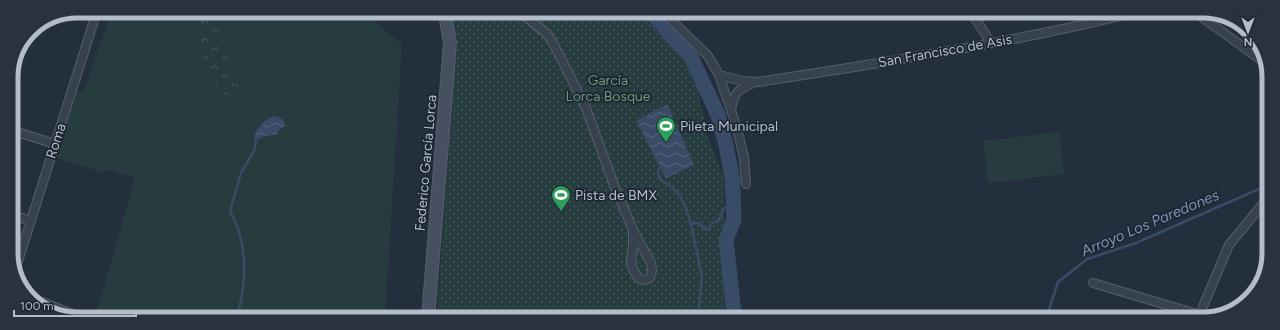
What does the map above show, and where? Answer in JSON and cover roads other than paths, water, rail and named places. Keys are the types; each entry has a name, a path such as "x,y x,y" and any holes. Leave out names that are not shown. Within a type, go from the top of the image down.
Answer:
{"street":[{"name":"Roma","path":"19,259 95,18"},
{"name":"Federico García Lorca","path":"428,312 450,43 445,18"},
{"path":"527,18 547,34 552,41 586,108 614,185 634,230 651,263 652,271 650,278 643,280 638,278 632,267 631,260 634,230"},
{"path":"669,18 708,56 719,75 737,128 744,158 746,184"},
{"path":"975,18 991,43"},
{"name":"San Francisco de Asis","path":"719,75 754,82 881,63 991,43 1113,18"},
{"path":"1203,18 1259,59"},
{"name":"San Francisco de Asis","path":"731,109 735,95 738,91 754,82"},
{"path":"18,132 56,144"},
{"path":"1202,312 1229,245 1262,205"},
{"path":"18,217 30,221"},
{"path":"1093,283 1184,312"},
{"path":"47,304 67,311"}],"water":[{"name":"Pileta Municipal","path":"667,104 694,165 666,178 636,121"},
{"path":"273,116 283,120 285,126 280,129 277,134 262,137 255,141 257,130 266,120"},
{"path":"740,176 741,221 729,219 727,177"}],"waterway":[{"path":"656,18 691,57 718,115 726,145 732,177 734,220 726,240 734,312"},
{"path":"238,312 243,287 244,258 241,238 230,211 241,173 255,149 256,139"},
{"path":"662,166 658,170 658,175 662,181 672,187 680,196 687,211 693,234 702,276 699,312"},
{"name":"Arroyo Los Paredones","path":"1048,312 1058,282 1087,259 1136,243 1262,188"},
{"path":"690,224 699,223 705,229 709,229 711,224 719,220 723,209 731,204"}],"place":[{"name":"Pileta Municipal","path":"666,143"},
{"name":"Pista de BMX","path":"561,212"}],"park label":[{"name":"García Lorca Bosque","path":"608,88"}]}
